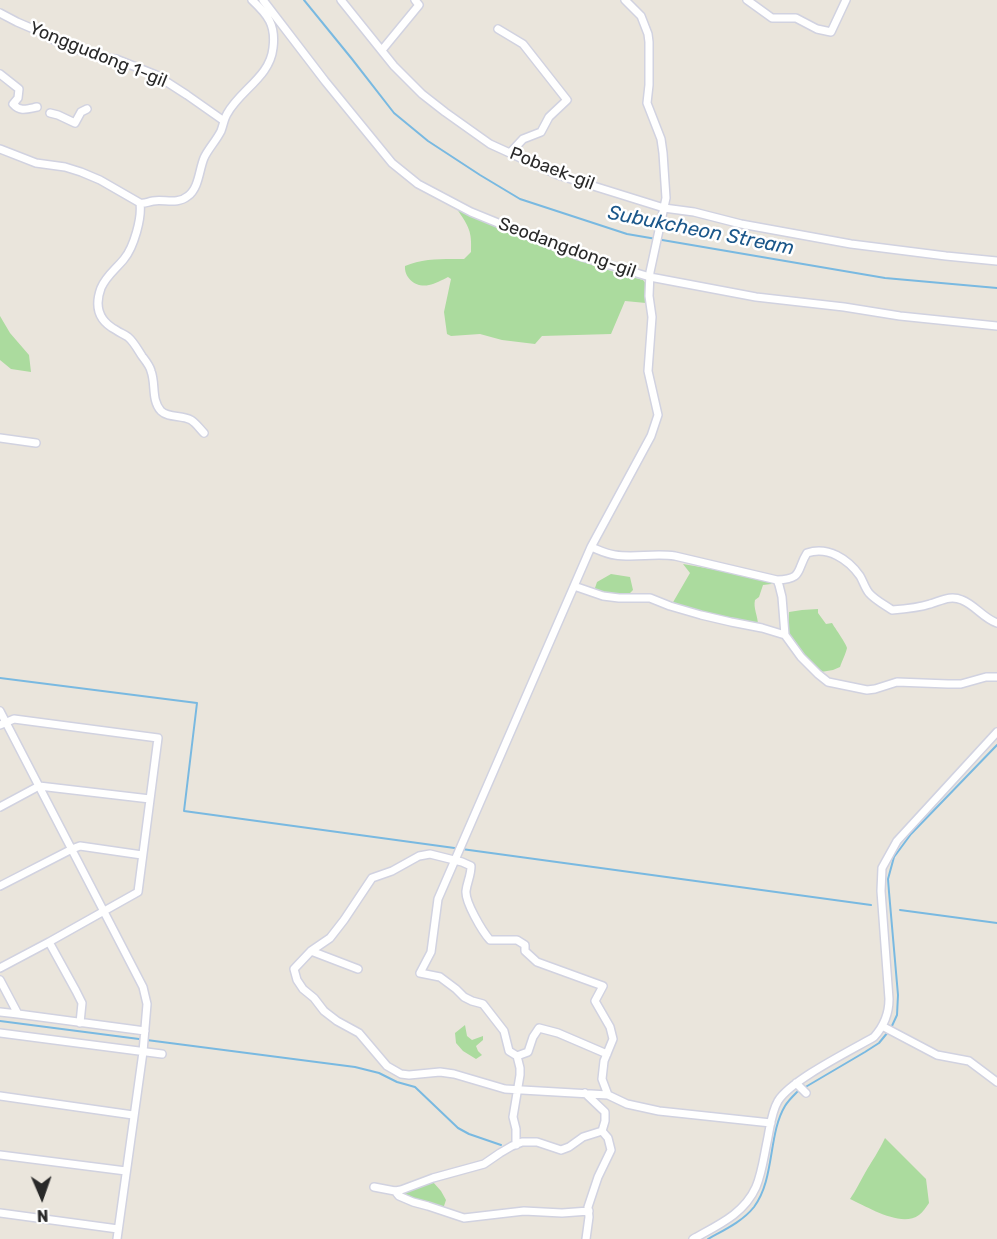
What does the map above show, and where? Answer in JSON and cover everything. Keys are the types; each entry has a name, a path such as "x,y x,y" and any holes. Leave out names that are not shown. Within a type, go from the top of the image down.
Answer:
{"street":[{"path":"0,149 36,163 81,172 140,203 169,202 187,197 193,191 204,159 222,129 226,115 269,64 274,35 271,21 252,0"},
{"name":"Seodangdong-gil","path":"263,0 392,163 418,184 471,212 579,256 650,275 756,297 997,326"},
{"name":"Pobaek-gil","path":"341,0 394,66 422,94 490,144 558,175 663,211 694,212 741,224 851,244 997,261"},
{"path":"382,50 419,5 415,0"},
{"path":"516,1144 513,1117 520,1068 517,1056 509,1051 504,1031 483,1005 464,997 440,977 420,973 431,952 438,899 591,547 651,436 658,415 648,371 652,317 649,296 650,275 666,198 662,146 647,103 649,42 645,23 625,0"},
{"path":"747,0 772,18 796,18 817,29 831,32 846,0"},
{"name":"Yonggudong 1-gil","path":"0,13 64,46 116,59 156,75 224,121"},
{"path":"498,29 523,44 567,100 549,117 541,132 523,139 510,153"},
{"path":"0,74 19,89 18,98 13,104 17,108 21,110 37,107"},
{"path":"50,113 75,123 81,112 87,110"},
{"path":"140,203 133,243 124,260 115,268 101,288 99,310 103,322 129,338 144,358 152,372 154,399 158,407 164,414 190,420 204,433"},
{"path":"0,438 36,443"},
{"path":"591,547 619,556 658,554 675,556 777,580 790,579 797,575 807,553 828,552 850,563 868,592 892,610 929,605 955,597 965,601 982,615 997,623"},
{"path":"777,580 782,597 785,635 801,657 828,681 867,690 897,682 955,684 986,677 997,677"},
{"path":"574,586 603,596 650,598 700,615 785,635"},
{"path":"0,711 3,724 39,786 143,987 147,1004 117,1239"},
{"path":"0,968 138,892 158,738 14,719 3,724"},
{"path":"693,1239 731,1217 744,1206 751,1196 760,1175 771,1123 779,1100 797,1084 874,1037 884,1027 889,1010 889,999 881,891 882,868 897,841 997,732"},
{"path":"0,807 39,786 150,799"},
{"path":"0,886 80,846 142,855"},
{"path":"608,1095 602,1079 604,1061 613,1039 610,1027 595,1001 603,986 537,962 525,951 525,945 517,940 490,940 483,932 466,892 471,866 456,857 430,854 419,856 392,871 372,878 345,920 330,938 311,951 294,969 303,989 324,1011 359,1033 393,1071 406,1075 431,1072 454,1074 505,1089 608,1095 627,1104 659,1111 771,1123"},
{"path":"49,942 82,1003 80,1023"},
{"path":"311,951 358,969"},
{"path":"0,980 18,1014"},
{"path":"0,1012 145,1031"},
{"path":"884,1027 937,1055 969,1061 997,1082"},
{"path":"517,1056 528,1052 532,1037 539,1028 558,1033 607,1054"},
{"path":"0,1033 162,1054"},
{"path":"797,1084 806,1093"},
{"path":"585,1093 605,1112 602,1131"},
{"path":"0,1096 133,1116"},
{"path":"374,1187 395,1191 484,1164 522,1142 537,1142 561,1150 583,1137 602,1131"},
{"path":"586,1239 588,1207 598,1177 611,1150 608,1138 602,1131"},
{"path":"0,1155 126,1171"},
{"path":"395,1191 399,1196 412,1202 464,1218 524,1211 562,1214 589,1210"},
{"path":"0,1214 118,1229"}],"green space":[{"path":"457,209 548,249 643,280 647,285 646,303 625,301 611,334 542,336 535,344 502,340 480,334 451,336 447,334 444,312 451,279 448,277 424,286 420,285 409,278 405,266 427,260 464,259 471,252 469,229"},
{"path":"0,316 10,333 29,355 31,372 11,369 0,360"},
{"path":"683,564 773,582 763,585 759,597 755,600 758,625 672,604 690,573"},
{"path":"611,574 630,577 633,590 628,595 594,591 597,582"},
{"path":"818,609 818,613 826,624 832,623 847,648 840,667 821,672 811,665 788,636 789,612"},
{"path":"465,1025 467,1036 472,1040 483,1036 483,1040 476,1046 482,1055 476,1059 463,1051 456,1043 455,1033"},
{"path":"885,1138 926,1179 929,1203 920,1214 912,1218 903,1219 884,1215 850,1199"},
{"path":"433,1182 446,1200 438,1212 406,1203 398,1198 402,1192"}],"waterway":[{"name":"Subukcheon Stream","path":"304,0 394,113 428,141 520,199 627,234 885,278 997,288"},
{"path":"0,678 197,703 184,811 871,905"},
{"path":"891,1028 897,1015 898,995 888,879 894,857 911,834 997,745"},
{"path":"900,910 997,923"},
{"path":"0,1021 355,1067 379,1073 397,1082 415,1087 458,1128 501,1145"},
{"path":"708,1239 744,1217 761,1196 780,1117 785,1106 797,1092 879,1043 888,1032"}]}
